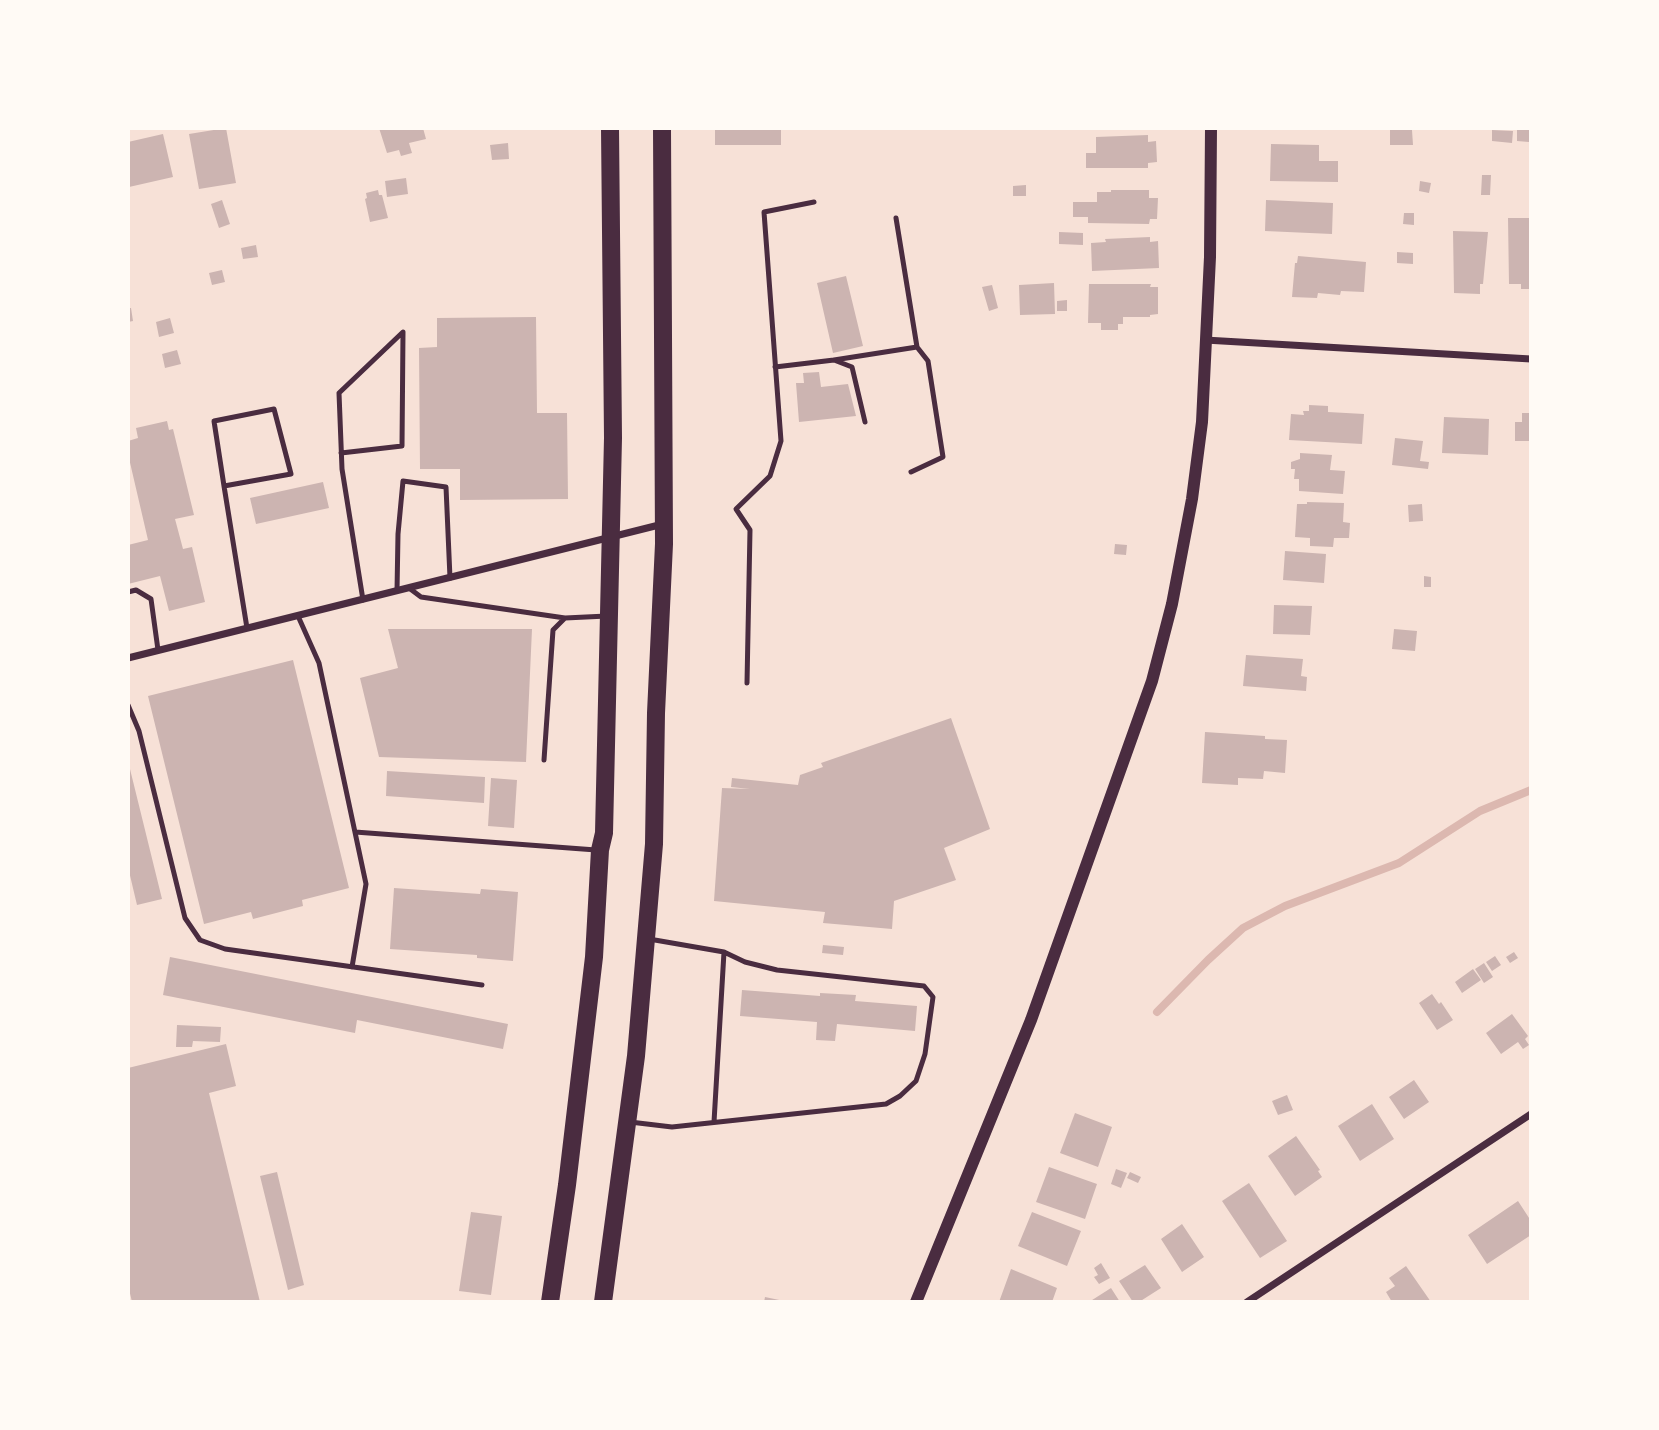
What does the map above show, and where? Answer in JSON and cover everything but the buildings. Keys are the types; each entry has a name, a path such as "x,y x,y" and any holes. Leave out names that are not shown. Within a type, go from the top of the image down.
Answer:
{"main road":[{"path":"550,1302 594,957 600,850 604,832 613,399 610,128"},
{"path":"603,1302 636,1056 654,844 663,524 662,128"}],"street":[{"path":"916,1302 1031,1020 1152,681 1172,604 1192,499 1202,422 1210,257 1211,128"},
{"path":"1205,340 1531,359"},
{"path":"128,658 663,524"},
{"path":"1247,1302 1531,1114"}],"lane":[{"path":"747,683 750,530 736,509 769,476 781,441 764,212 814,202"},
{"path":"896,218 917,347 928,361 943,457 911,472"},
{"path":"341,453 402,446 403,332 339,393 341,453 342,469 363,600"},
{"path":"775,368 917,347"},
{"path":"834,360 852,367 865,422"},
{"path":"224,486 290,474 274,409 214,421 224,486 247,628"},
{"path":"397,591 397,534 403,481 446,487 450,578"},
{"path":"408,588 421,597 565,618 610,616"},
{"path":"128,592 136,590 151,599 158,650"},
{"path":"298,616 319,663 366,884 352,967"},
{"path":"544,760 553,629 565,618"},
{"path":"128,705 139,731 185,918 200,940 225,949 482,985"},
{"path":"355,832 600,850"},
{"path":"627,1122 672,1126 886,1104 900,1096 916,1081 925,1054 933,997 924,986 777,970 746,962 724,952 647,938"},
{"path":"714,1122 724,952"}],"waterway":[{"path":"1157,1012 1243,928 1285,906 1399,863 1480,811 1531,790"}]}
